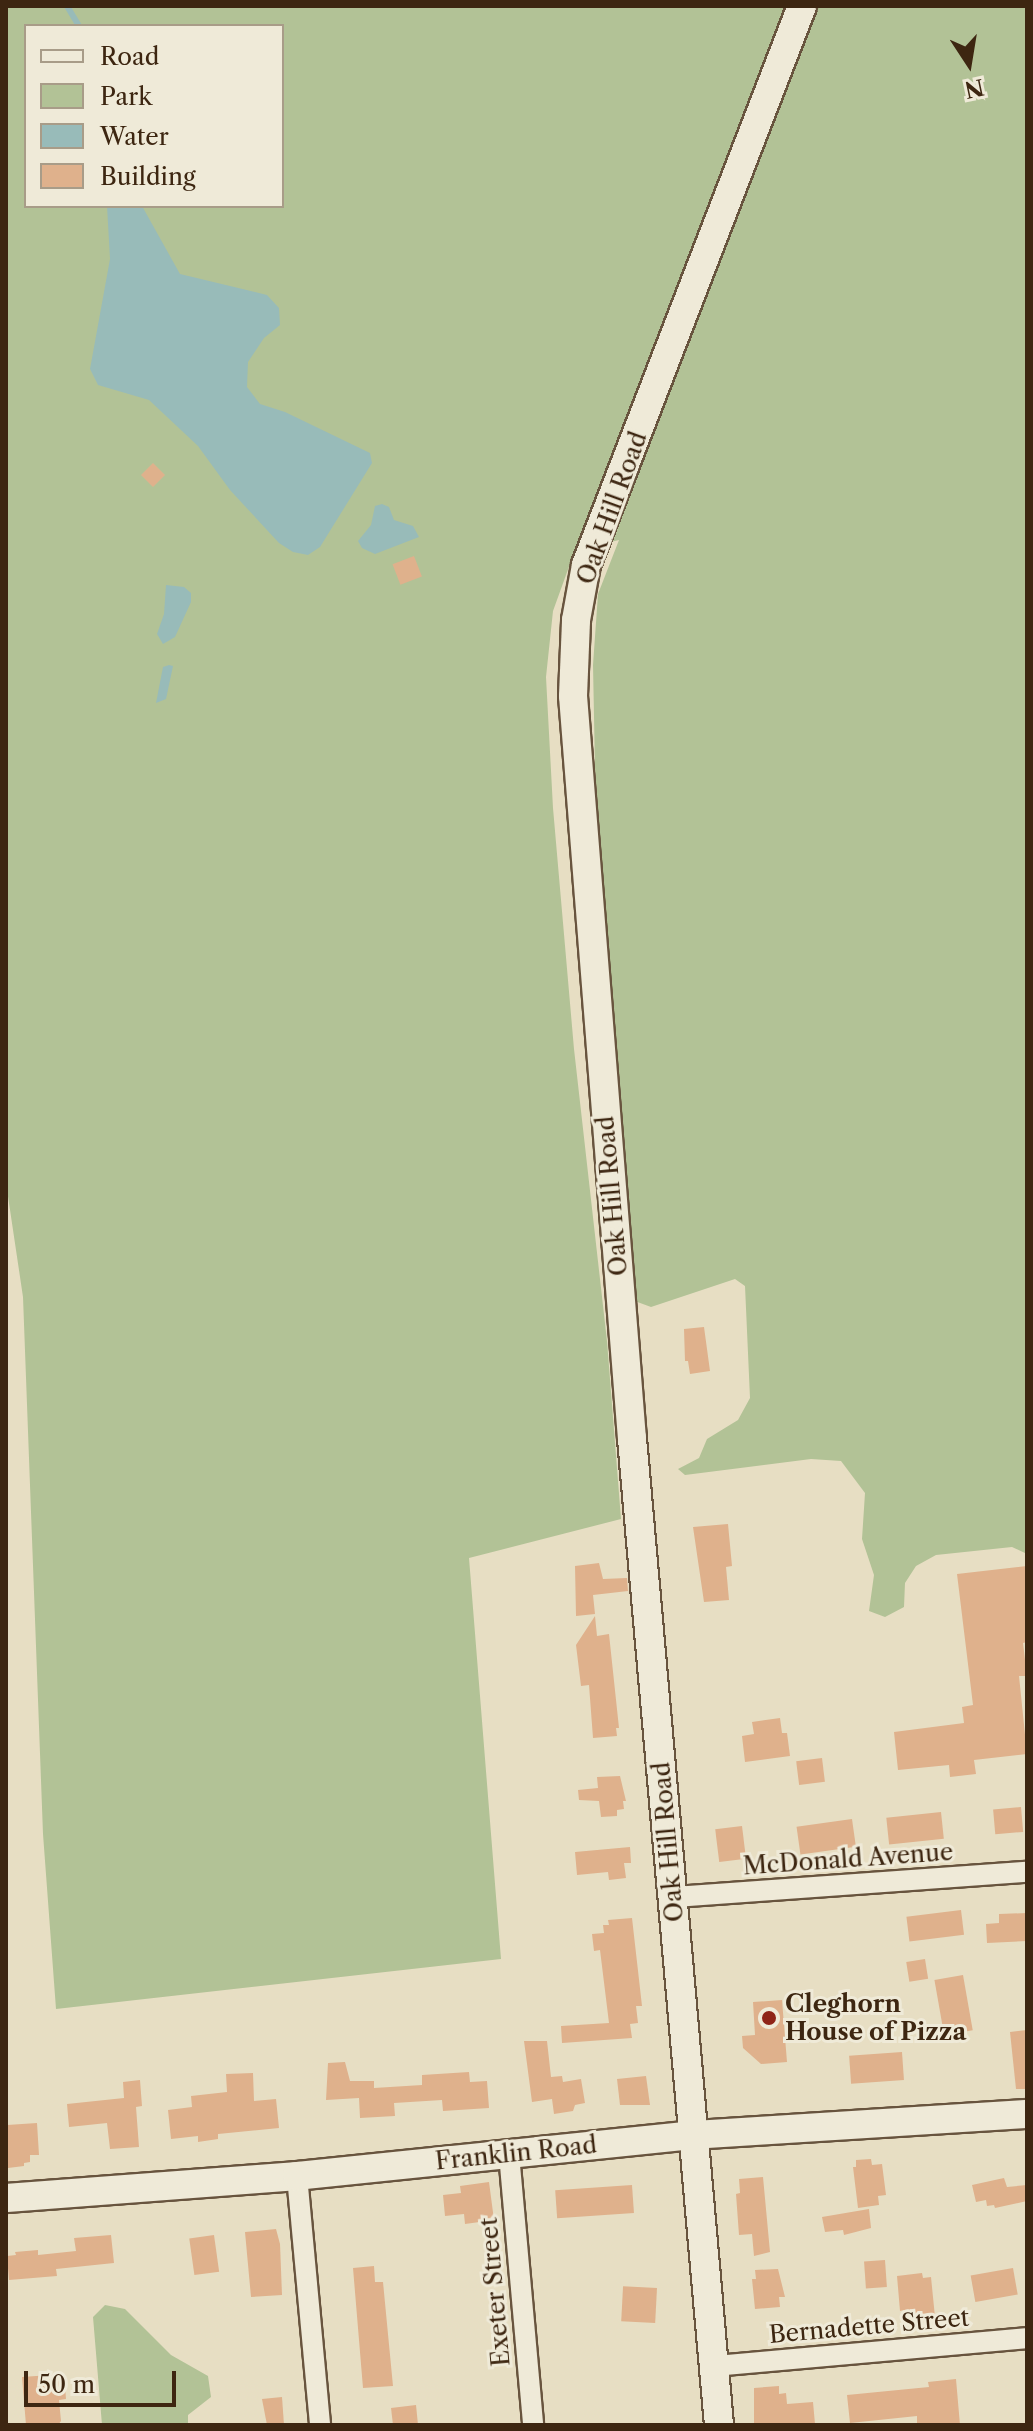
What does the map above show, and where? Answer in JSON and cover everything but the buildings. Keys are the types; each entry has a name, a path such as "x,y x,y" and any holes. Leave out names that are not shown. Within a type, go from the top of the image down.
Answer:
{"street":[{"name":"Oak Hill Road","path":"719,2425 574,739 576,620 586,565 802,6"},
{"name":"McDonald Avenue","path":"674,1897 1027,1872"},
{"name":"Franklin Road","path":"6,2198 297,2176 693,2135 1027,2114"},
{"name":"Exeter Street","path":"509,2154 533,2425"},
{"path":"297,2176 320,2425"},
{"name":"Bernadette Street","path":"715,2366 1027,2338"}],"green space":[{"path":"6,6 1027,6 1027,1554 1012,1547 936,1555 916,1566 905,1583 904,1607 885,1617 869,1611 874,1575 862,1539 865,1493 841,1461 811,1459 685,1475 678,1469 699,1458 707,1439 738,1420 750,1398 745,1286 735,1279 651,1307 632,1300 595,768 593,665 598,594 619,540 575,550 553,611 546,677 553,808 574,1049 607,1341 621,1519 469,1558 501,1959 56,2009 43,1834 23,1297 6,1183"},
{"path":"105,2305 125,2309 171,2355 208,2376 211,2397 188,2415 188,2425 102,2425 93,2317"}],"water":[{"path":"107,208 143,208 180,274 267,295 279,308 280,325 264,338 248,362 247,387 260,404 285,412 370,453 372,463 320,547 308,555 293,552 279,543 230,490 198,446 149,400 98,385 90,369 110,259"},
{"path":"382,504 389,507 394,520 413,526 419,537 375,554 362,548 358,541 371,525 375,506"},
{"path":"166,585 184,587 191,593 191,602 175,637 163,644 157,634 164,614"},
{"path":"173,666 166,699 156,703 163,667"}],"waterway":[{"path":"67,6 78,24"}],"place":[{"name":"Cleghorn House of Pizza","path":"769,2018"}]}
